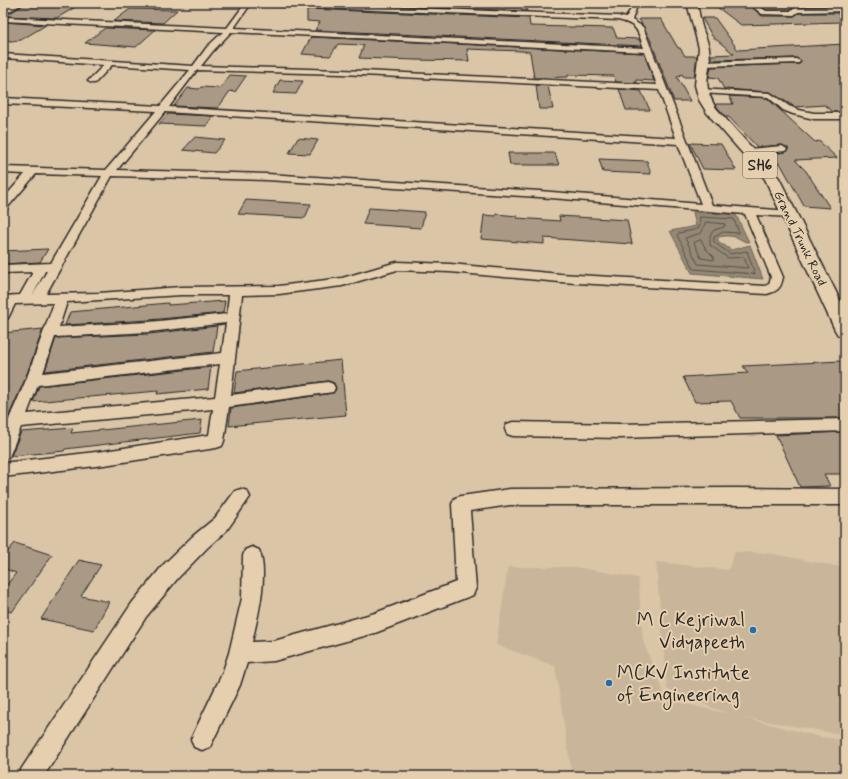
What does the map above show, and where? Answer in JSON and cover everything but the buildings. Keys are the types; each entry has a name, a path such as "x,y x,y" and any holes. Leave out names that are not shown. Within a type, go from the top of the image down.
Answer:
{"main road":[{"name":"Grand Trunk Road","path":"692,3 698,31 704,46 700,79 701,91 704,99 711,110 772,178 841,311 844,327"}],"street":[{"path":"3,13 21,3"},
{"path":"236,3 432,11 495,11 618,18 632,22 640,28 661,88 708,208"},
{"path":"30,299 55,267 109,173 219,39 229,30 249,3"},
{"path":"432,11 435,3"},
{"path":"628,21 636,4 634,3"},
{"path":"750,3 764,13 794,13 795,10 845,9"},
{"path":"3,19 648,50"},
{"path":"3,56 196,68 342,72 661,88"},
{"path":"703,64 796,60"},
{"path":"92,81 111,62"},
{"path":"701,91 770,95 786,108 796,112 814,116 845,116"},
{"path":"3,101 163,109 683,141"},
{"path":"748,152 782,149"},
{"path":"3,170 267,177 539,194 790,214"},
{"path":"3,206 33,171"},
{"path":"3,315 7,300 99,297 181,291 279,290 342,282 397,266 450,268 560,278 767,290 775,286 777,277 749,211"},
{"path":"3,269 55,267"},
{"path":"30,299 41,268"},
{"path":"3,470 104,458 216,441 236,290"},
{"path":"3,452 33,380 62,298"},
{"path":"50,332 148,327 233,318"},
{"path":"33,380 228,358"},
{"path":"16,421 222,402 328,388"},
{"path":"513,429 620,431 845,425"},
{"path":"239,654 274,651 375,623 466,588 461,504 510,498 734,496 845,497"},
{"path":"30,776 138,610 171,571 200,542 221,524 241,497"},
{"path":"202,739 232,677 239,654 252,598 252,556"}],"shaded area":[{"path":"735,552 768,553 845,568 845,735 741,717 821,737 845,740 845,776 572,776 555,666 496,645 508,567 576,567 638,578 643,641 666,699 728,714 667,689 656,562 728,570"}],"water":[{"path":"693,212 736,215 749,242 728,236 718,237 718,241 731,250 750,245 763,279 692,273 670,231 696,226"}],"place":[{"name":"M C Kejriwal Vidyapeeth","path":"753,630"},
{"name":"MCKV Institute of Engineering","path":"609,683"}]}
